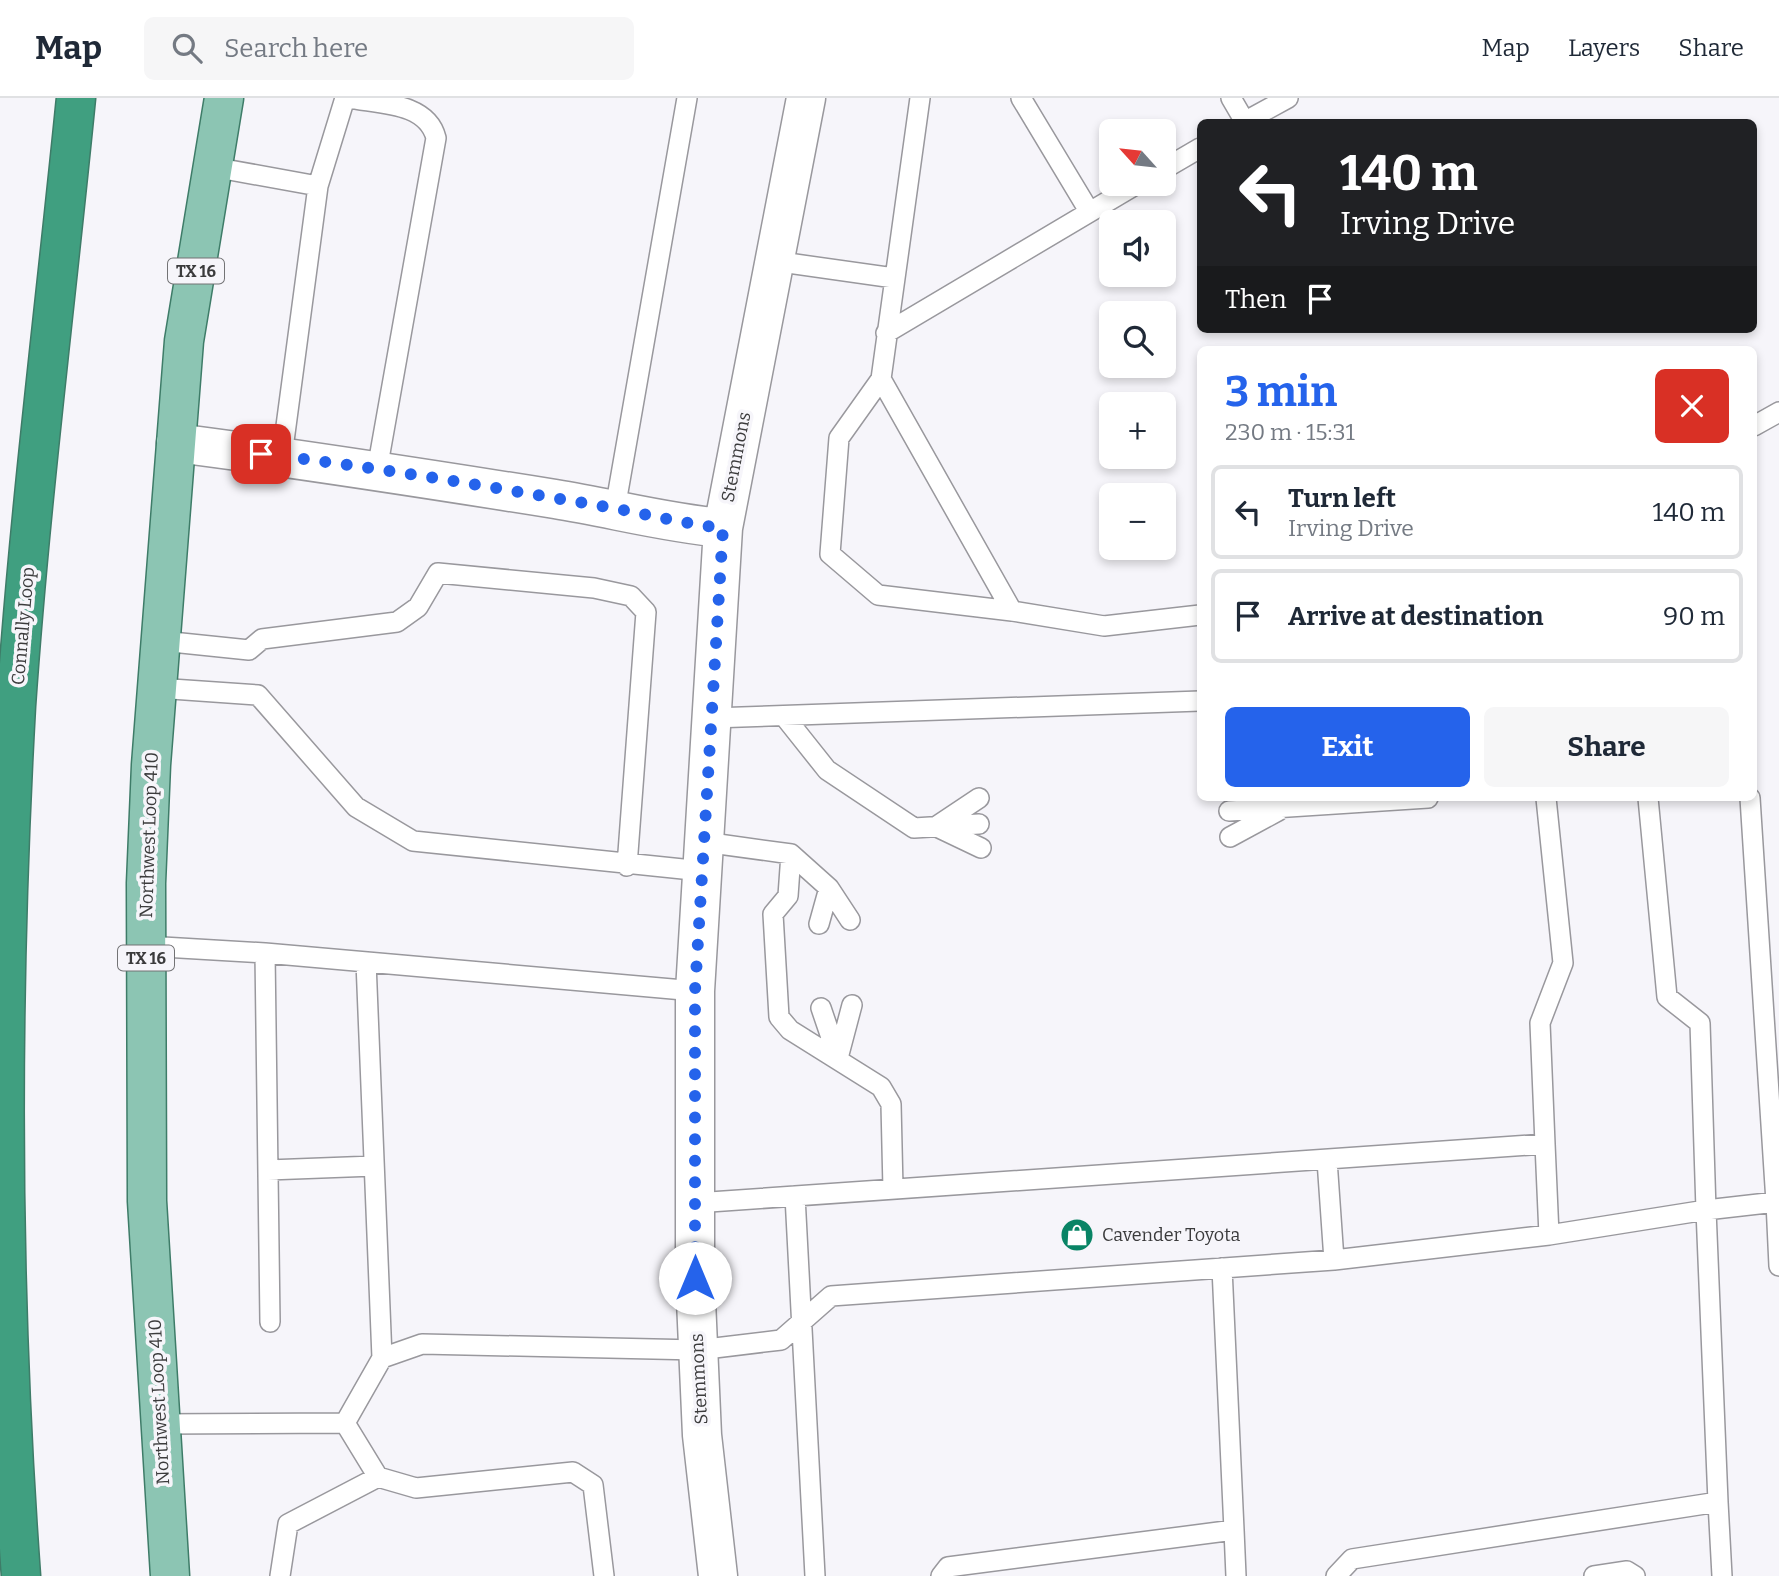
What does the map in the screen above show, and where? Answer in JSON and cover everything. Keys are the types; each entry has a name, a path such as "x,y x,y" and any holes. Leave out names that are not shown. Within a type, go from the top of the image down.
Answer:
{"highway":[{"name":"Connally Loop","path":"21,1576 5,1273 4,1020 9,828 27,574 76,98"}],"main road":[{"name":"Northwest Loop 410","path":"170,1576 147,1201 146,946 151,765 184,341 224,98"}],"street":[{"name":"Stemmons","path":"718,1576 702,1435 698,1350 695,991 723,528 806,98"},
{"path":"176,443 377,470 615,509 689,525 723,528"}],"lane":[{"path":"282,456 318,186 346,98 414,110 432,124 436,138 377,470"},
{"path":"615,509 687,98"},
{"path":"920,98 881,379 839,438 830,554 878,595 1104,625 1197,615"},
{"path":"1021,98 1089,211"},
{"path":"1231,98 1243,119"},
{"path":"1250,119 1288,98"},
{"path":"1176,162 1197,150"},
{"path":"212,167 318,186"},
{"path":"886,332 1116,196"},
{"path":"774,261 894,278"},
{"path":"881,379 1012,611"},
{"path":"1757,424 1779,412"},
{"path":"162,641 249,650 262,639 397,622 418,607 438,573 594,587 631,596 646,612 627,866"},
{"path":"157,688 258,695 356,807 413,841 627,866 703,857 792,855 829,888 849,920"},
{"path":"712,718 1197,701"},
{"path":"784,716 827,770 914,828 979,824"},
{"path":"936,827 979,798"},
{"path":"1270,801 1285,807"},
{"path":"1229,811 1380,801"},
{"path":"1546,801 1563,963 1540,1023 1549,1235"},
{"path":"1648,801 1667,998 1700,1023 1722,1576"},
{"path":"1750,801 1779,1266"},
{"path":"1230,837 1285,807"},
{"path":"936,827 981,848"},
{"path":"792,855 788,896 773,914 779,1017 790,1030 881,1087 891,1104 893,1189"},
{"path":"819,924 829,888"},
{"path":"146,946 265,953 695,991"},
{"path":"265,953 270,1322"},
{"path":"345,1423 382,1357 366,962"},
{"path":"838,1058 852,1005"},
{"path":"821,1008 838,1058"},
{"path":"695,1203 1545,1144"},
{"path":"1327,1160 1334,1260"},
{"path":"268,1170 374,1166"},
{"path":"795,1196 815,1576"},
{"path":"382,1357 422,1344 698,1350 780,1340 831,1296 1334,1260 1549,1235 1706,1210 1777,1202"},
{"path":"1222,1268 1236,1576"},
{"path":"160,1424 345,1423"},
{"path":"345,1423 378,1477 416,1488 573,1472 593,1485 604,1576"},
{"path":"280,1576 288,1524 378,1477"},
{"path":"1338,1575 1352,1559 1718,1502"},
{"path":"941,1576 948,1567 1234,1530"},
{"path":"1594,1576 1627,1572 1635,1576"}],"place":[{"name":"Cavender Toyota","path":"1077,1235"}],"route":[{"path":"261,454 404,474 615,509 689,525 723,528 695,991 695,1278"}]}
